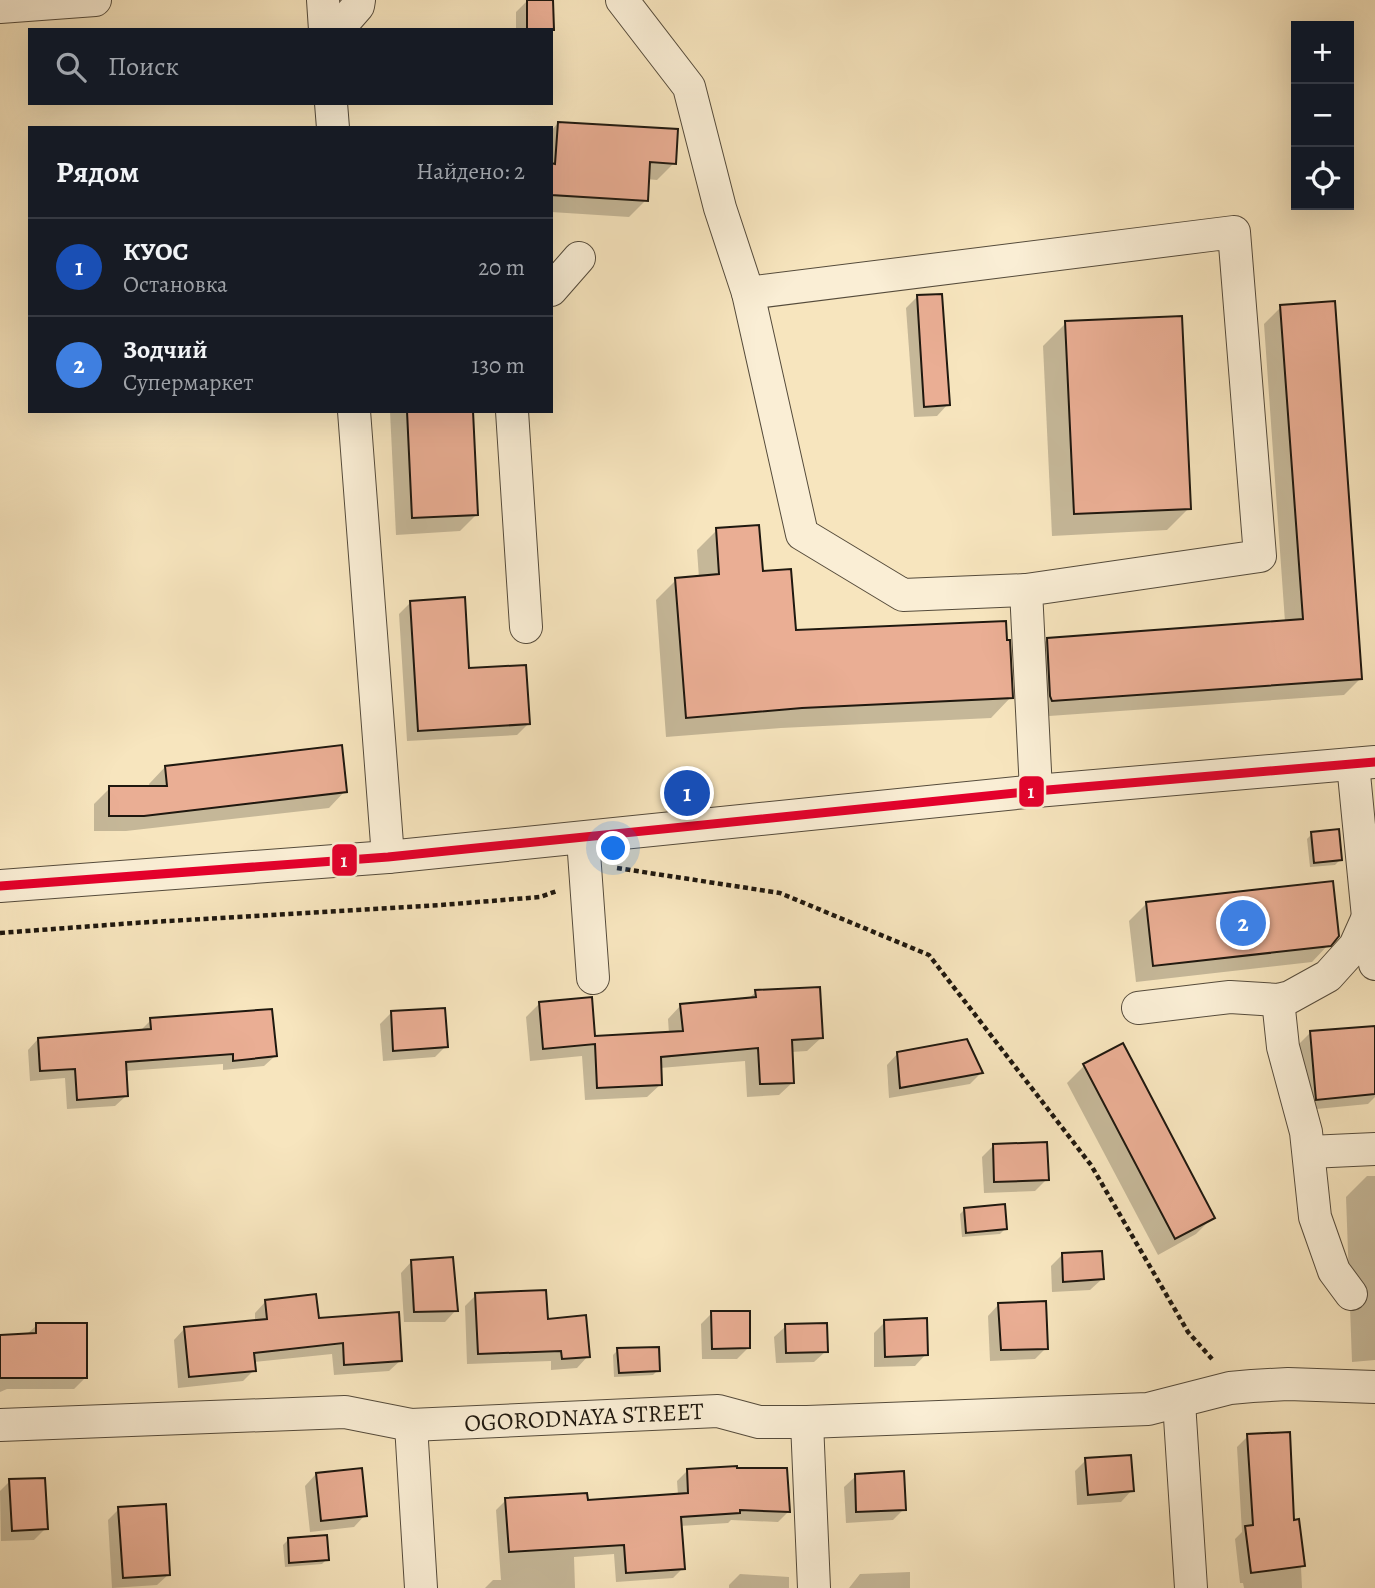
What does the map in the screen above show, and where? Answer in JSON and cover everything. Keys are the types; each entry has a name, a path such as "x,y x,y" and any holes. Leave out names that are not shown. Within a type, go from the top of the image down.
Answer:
{"street":[{"path":"0,7 95,0"},
{"path":"323,0 325,28"},
{"path":"339,28 358,6 359,0"},
{"path":"622,0 689,87 720,208 748,293 802,534 903,594 1027,590 1260,556 1234,232 748,293"},
{"path":"331,105 332,126"},
{"path":"553,288 579,258"},
{"path":"354,413 388,857"},
{"path":"512,413 526,627"},
{"path":"1027,590 1036,791"},
{"path":"0,886 388,857 584,851 1036,791 1364,763 1368,917 1375,964"},
{"path":"584,851 593,978"},
{"path":"1138,1008 1230,997 1278,1000 1290,997 1328,976 1355,946 1368,917"},
{"path":"1278,1000 1283,1047 1307,1132 1315,1217 1334,1270 1351,1294"},
{"path":"1310,1152 1375,1149"},
{"name":"OGORODNAYA STREET","path":"0,1425 345,1412 411,1425 718,1411 759,1422 807,1422 1148,1409 1230,1388 1252,1386 1288,1384 1375,1387"},
{"path":"1180,1402 1191,1588"},
{"path":"807,1422 814,1588"},
{"path":"411,1425 421,1588"}],"path":[{"path":"0,933 540,897 556,891 584,851 780,893 929,955 1091,1165 1188,1332 1219,1367 1252,1386"}],"building":[{"path":"527,0 553,0 554,30 527,28"},
{"path":"558,122 678,129 676,164 650,162 648,201 553,195"},
{"path":"942,294 950,405 924,407 917,295"},
{"path":"1335,301 1362,679 1052,701 1047,638 1303,619 1280,305"},
{"path":"1182,316 1191,509 1074,514 1065,321"},
{"path":"407,413 473,413 478,515 412,518"},
{"path":"759,525 763,571 791,569 796,630 1006,621 1007,640 1010,640 1013,698 802,708 686,718 675,578 719,574 716,528"},
{"path":"465,597 469,668 526,665 530,724 418,731 410,601"},
{"path":"342,745 347,792 144,816 109,816 109,786 167,786 165,766"},
{"path":"1339,829 1342,860 1314,863 1311,832"},
{"path":"1333,881 1339,936 1331,946 1153,966 1146,902"},
{"path":"820,987 823,1038 792,1040 794,1083 760,1084 758,1048 661,1057 662,1085 597,1088 595,1044 543,1049 539,1002 592,997 595,1036 683,1031 680,1004 756,997 755,990"},
{"path":"445,1008 448,1047 393,1051 391,1011"},
{"path":"272,1009 277,1056 233,1061 233,1054 126,1062 128,1096 77,1100 75,1069 40,1071 38,1038 151,1029 150,1018"},
{"path":"1375,1026 1375,1094 1316,1100 1310,1031"},
{"path":"967,1039 983,1073 900,1088 897,1052"},
{"path":"1123,1043 1215,1218 1175,1239 1083,1064"},
{"path":"1047,1142 1049,1180 994,1182 993,1144"},
{"path":"1005,1204 1007,1229 966,1233 964,1208"},
{"path":"1102,1251 1104,1279 1063,1282 1062,1253"},
{"path":"453,1257 458,1311 414,1312 411,1260"},
{"path":"546,1290 548,1319 586,1315 590,1357 562,1359 561,1351 478,1354 475,1293"},
{"path":"316,1294 319,1318 399,1312 402,1361 344,1365 343,1343 254,1353 256,1371 189,1377 184,1327 267,1319 265,1300"},
{"path":"1046,1301 1048,1349 1001,1350 998,1303"},
{"path":"711,1311 750,1311 750,1348 712,1349"},
{"path":"927,1318 928,1355 885,1357 884,1320"},
{"path":"36,1323 87,1323 87,1378 0,1378 0,1335 36,1333"},
{"path":"827,1323 828,1352 786,1353 785,1324"},
{"path":"659,1347 660,1371 619,1373 617,1348"},
{"path":"1290,1432 1294,1520 1299,1519 1305,1566 1251,1573 1245,1526 1253,1525 1247,1434"},
{"path":"1131,1455 1134,1491 1088,1495 1085,1458"},
{"path":"737,1466 787,1468 790,1512 740,1510 740,1513 681,1517 685,1569 626,1573 624,1545 509,1552 505,1498 587,1493 588,1500 688,1493 687,1469"},
{"path":"362,1468 367,1516 321,1521 316,1473"},
{"path":"904,1471 906,1510 856,1512 855,1474"},
{"path":"45,1478 48,1529 12,1531 9,1479"},
{"path":"166,1504 170,1575 123,1578 118,1507"},
{"path":"327,1535 329,1560 289,1563 288,1538"}],"transit line":[{"name":"1","path":"0,886 388,857 1036,791 1375,762"}],"place":[{"name":"КУОС","path":"687,793"},
{"name":"Зодчий","path":"1243,923"}]}
